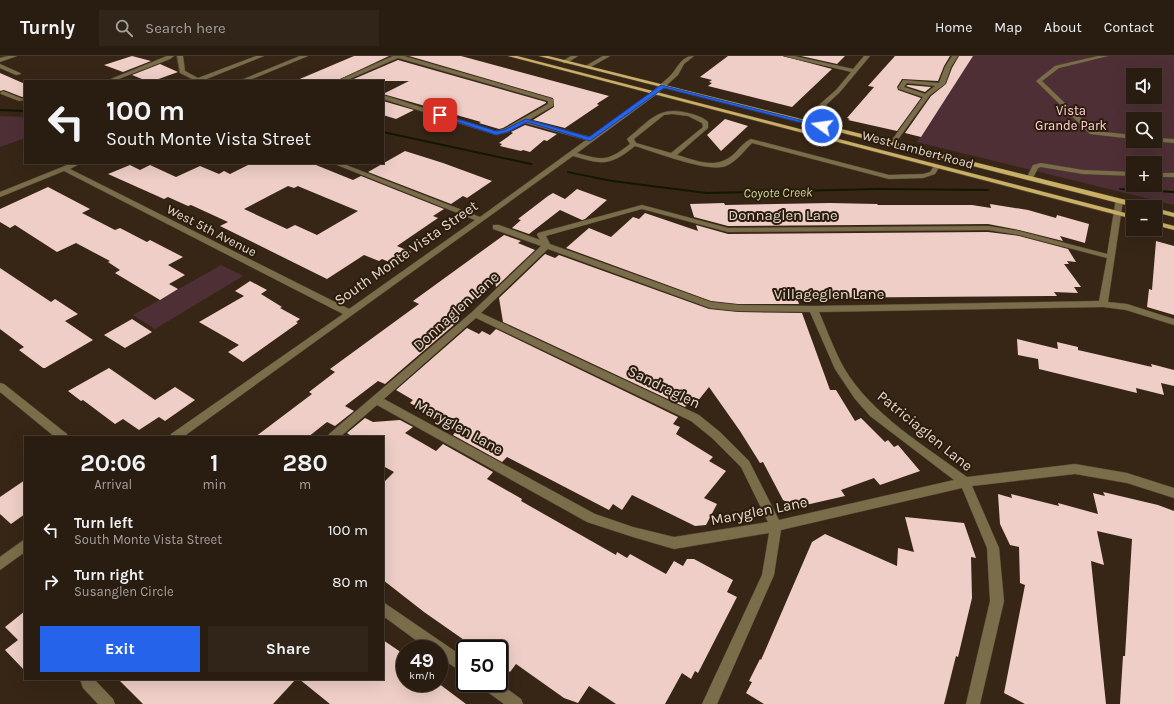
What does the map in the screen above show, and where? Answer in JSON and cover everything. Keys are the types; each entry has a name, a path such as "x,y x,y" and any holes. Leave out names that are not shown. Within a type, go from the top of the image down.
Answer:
{"main road":[{"name":"West Lambert Road","path":"511,56 1126,215"},
{"name":"West Lambert Road","path":"542,56 1126,203"},
{"path":"1162,212 1174,215"},
{"path":"1162,225 1174,228"}],"street":[{"path":"0,60 14,56"},
{"path":"114,79 171,56"},
{"path":"180,56 182,72 200,80 261,56"},
{"path":"245,80 305,56"},
{"path":"342,80 398,56 551,100 551,105 506,131 496,133 384,97"},
{"path":"565,62 575,56"},
{"path":"587,67 608,56"},
{"name":"South Monte Vista Street","path":"176,436 481,220 570,153 655,93 676,74 682,62 691,56"},
{"path":"787,56 854,71"},
{"path":"822,126 823,104 838,91 867,56"},
{"path":"892,144 926,96 943,83 948,67 955,56"},
{"path":"1105,56 1058,67 1038,82 1092,134 1126,136"},
{"path":"0,66 18,74"},
{"path":"926,96 901,88 905,81 940,85"},
{"path":"1,92 21,100"},
{"path":"673,155 706,127 705,122 681,114 667,112 662,114 630,140 634,144 710,166 719,166 728,162 751,141 889,177 923,176 933,173 937,166"},
{"path":"526,120 590,139"},
{"path":"1162,140 1174,141"},
{"path":"570,153 595,161 606,162 613,160 634,144"},
{"path":"0,195 76,164"},
{"path":"338,164 481,220"},
{"path":"1030,179 1035,166 1041,165 1083,172 1126,174"},
{"name":"West 5th Avenue","path":"65,169 349,313"},
{"path":"1162,175 1174,175"},
{"path":"1103,304 1120,201"},
{"name":"Donnaglen Lane","path":"334,436 475,314 547,245 541,235 642,208 728,230 988,228 1019,233 1111,257"},
{"name":"Villageglen Lane","path":"496,227 710,305 738,308 813,309 1103,304 1127,307 1174,322"},
{"name":"Patriciaglen Lane","path":"813,309 840,369 859,396 874,413 965,482 993,548 996,601 974,704"},
{"name":"Sandraglen","path":"475,314 694,418 716,435 745,464 776,526"},
{"path":"0,387 62,436"},
{"name":"Maryglen Lane","path":"377,400 591,518 632,532 674,543 776,526 965,482 1075,469 1127,478 1174,493"},
{"path":"709,704 768,575 776,526"},
{"path":"0,564 24,546"},
{"path":"384,609 456,661"},
{"path":"87,680 88,683 108,704"},
{"path":"499,692 516,704"}],"green space":[{"name":"Vista Grande Park","path":"973,56 1174,56 1174,205 1162,202 1162,200 1154,200 917,142"},
{"path":"0,116 24,117 24,138 0,147"},
{"path":"221,265 243,276 155,329 133,315"}],"building":[{"path":"132,56 151,61 123,72 104,65"},
{"path":"354,56 389,56 338,80 297,80"},
{"path":"409,56 461,56 609,96 597,104 599,105 565,128 533,120 554,107 553,98"},
{"path":"728,56 783,56 832,69 792,107 708,86 712,83 709,82 712,80 700,77"},
{"path":"801,56 845,56 837,64"},
{"path":"895,56 950,56 938,81 902,79 897,87 898,90 921,98 897,131 848,120 850,119 847,118 874,87 868,86"},
{"path":"959,56 973,56 921,137 905,133 931,96 946,84 952,68"},
{"path":"398,60 546,103 499,129 479,123 481,122 384,94 409,81 351,80"},
{"path":"160,64 178,72 156,80 144,80 132,75"},
{"path":"0,73 24,84 24,96 22,97 4,90 0,91"},
{"path":"906,86 931,87 925,92"},
{"path":"384,101 414,110 396,119 384,115"},
{"path":"725,119 748,126 721,151 707,135"},
{"path":"525,125 557,134 547,141 544,140 530,152 500,146 502,144 499,143 513,133 511,132"},
{"path":"405,151 492,181 467,198 463,196 451,204 368,172"},
{"path":"250,164 313,164 353,180 361,176 444,209 433,216 438,218 397,246 411,252 397,262 392,260 389,262 382,259 379,261 364,255 327,279 220,226 228,222 191,205 188,206 168,197 164,199 108,174 130,165 140,170 150,165 176,177 200,166 219,174 224,171 230,174","holes":["288,186 294,188 298,186 358,211 317,235 295,225 287,229 244,209"]},
{"path":"48,187 90,209 82,213 115,230 120,228 147,242 150,240 183,257 168,265 185,275 169,284 178,289 160,300 115,273 120,270 108,262 110,261 76,243 57,252 15,225 10,228 0,222 0,209"},
{"path":"577,189 607,200 582,220 560,210 529,234 512,228 521,220 518,219 553,193 565,199"},
{"path":"724,203 725,205 830,203 878,205 972,205 991,208 990,204 1028,210 1056,218 1057,215 1089,224 1085,243 1060,236 1063,241 988,224 728,226 694,217 690,204"},
{"path":"645,213 698,231 696,225 728,234 988,232 1019,236 1068,249 1076,262 1067,261 1069,264 1064,264 1081,287 1074,287 1078,293 1054,292 1057,296 797,298 799,304 738,304 711,301 566,248 589,228 611,237 633,217 639,219"},
{"path":"504,235 521,241 518,243 535,250 496,287 495,281 449,320 456,323 385,384 378,381 345,406 354,411 335,426 327,422 309,436 256,436 312,394 309,392 335,372 330,369 419,304 413,301"},
{"path":"1156,241 1174,246 1174,315 1147,307 1149,289 1152,290"},
{"path":"545,254 555,258 559,255 709,309 738,312 802,313 830,390 836,390 855,421 861,418 885,442 888,440 894,447 898,445 920,471 880,485 874,478 841,490 845,496 797,507 783,500 763,462 760,463 740,431 709,387 697,402 691,400 685,407 503,322 499,298"},
{"path":"0,268 51,302 55,299 78,314 65,321 93,340 45,368 19,350 24,347 0,329"},
{"path":"250,281 267,290 261,294 282,307 280,308 300,319 296,322 298,323 243,362 228,352 239,345 199,322 244,296 235,291"},
{"path":"132,319 152,332 125,348 104,335"},
{"path":"467,328 479,334 482,331 490,335 496,329 678,417 673,424 680,427 676,434 713,457 709,461 726,471 704,498 717,504 706,525 695,526 632,495 622,510 613,504 609,510 507,457 502,462 453,435 458,429 410,403 413,400 396,390"},
{"path":"1017,339 1058,349 1057,342 1078,347 1078,350 1152,367 1151,364 1174,370 1174,386 1161,383 1164,395 1136,388 1137,393 1039,369 1038,359 1018,355"},
{"path":"109,368 155,400 175,387 195,400 165,421 159,417 139,430 123,419 115,424 83,400 81,401 68,391"},
{"path":"365,418 373,422 400,420 413,427 405,433 436,451 443,444 493,472 487,479 522,499 521,501 616,555 617,552 627,558 630,554 666,574 674,561 683,566 687,559 694,559 733,580 727,592 737,597 698,673 695,671 691,679 682,673 665,704 616,704 589,686 578,703 564,698 516,664 510,672 508,671 508,640 464,640 424,612 384,581 384,482 394,472 384,467 384,436 352,436 347,433"},
{"path":"24,481 24,515 11,524 0,514 0,497"},
{"path":"1103,492 1158,505 1174,511 1174,704 1120,704 1123,656 1125,656 1132,539 1097,531 1104,565 1091,561 1106,704 1025,704 1004,693 1025,585 1020,583 1019,547 1010,545 1000,524 998,494 1012,498 1011,494 1059,506 1058,503 1098,514 1093,493 1105,496"},
{"path":"905,517 964,523 976,558 971,557 972,598 958,657 956,656 944,704 764,704 746,693 752,682 749,681 760,659 761,660 812,542 825,534 897,566 898,548 914,552"},
{"path":"24,612 24,670 5,650 18,640 5,627"},
{"path":"384,641 396,649 396,692 448,692 448,690 466,704 330,704 300,680 384,680"},
{"path":"119,680 295,680 273,704 143,704"}],"waterway":[{"name":"Coyote Creek","path":"0,110 24,111"},
{"name":"Coyote Creek","path":"384,132 531,164"},
{"name":"Coyote Creek","path":"568,172 612,181 707,193 878,189 988,190"},
{"name":"Coyote Creek","path":"1121,189 1174,192"}],"route":[{"path":"440,115 496,133 506,131 526,120 590,139 663,86 822,126"}]}
